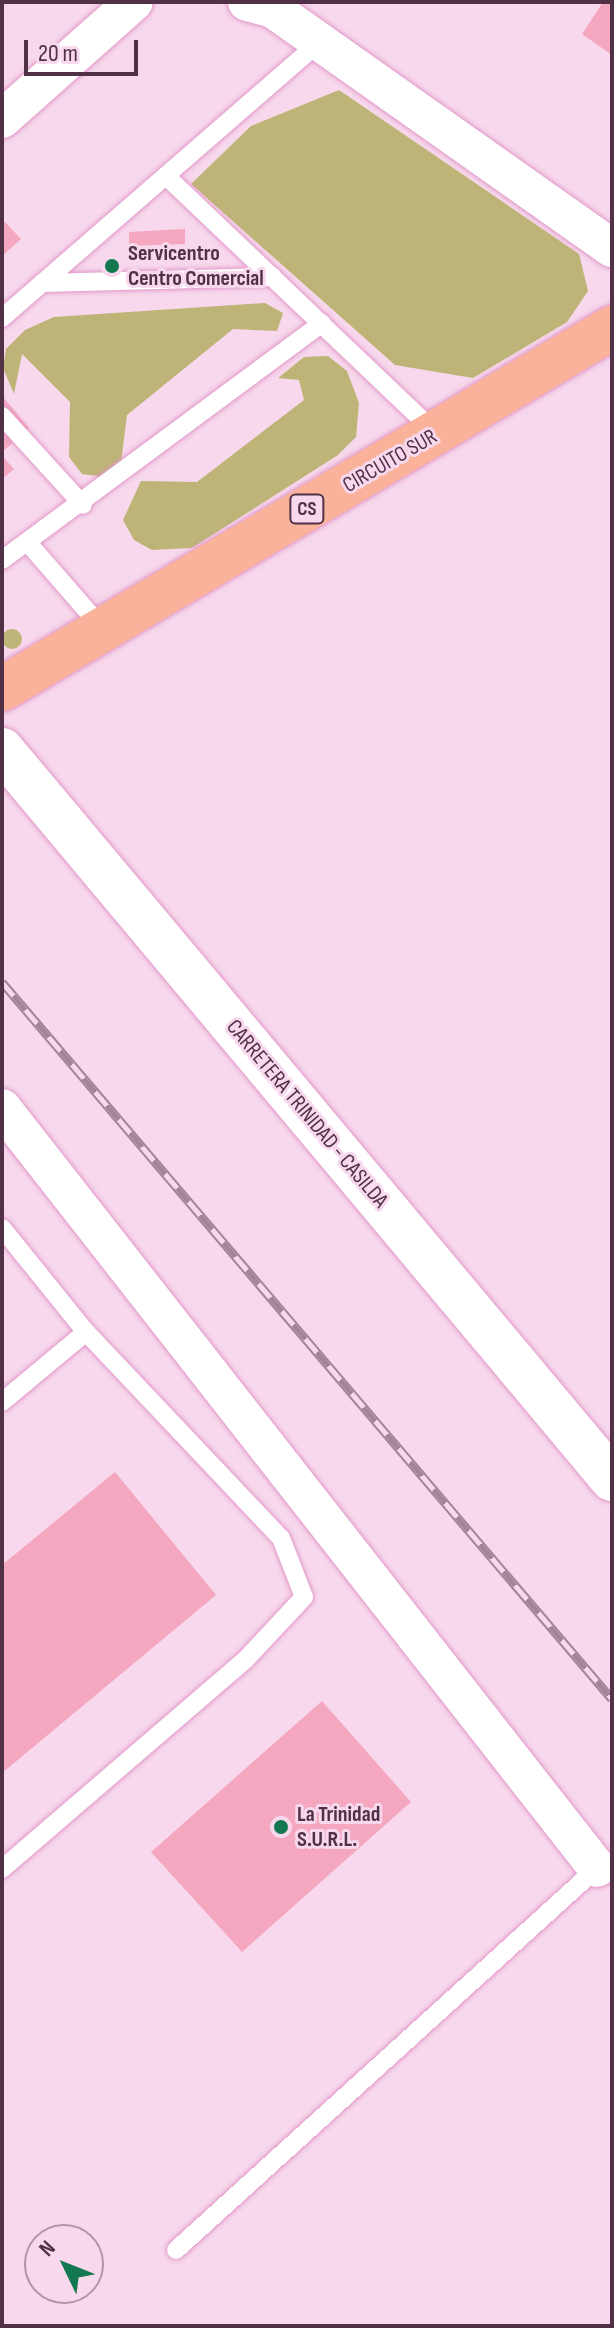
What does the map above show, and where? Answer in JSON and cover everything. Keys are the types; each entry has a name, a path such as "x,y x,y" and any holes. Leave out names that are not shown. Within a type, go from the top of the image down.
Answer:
{"main road":[{"name":"CIRCUITO SUR","path":"2,689 612,328"},
{"name":"CARRETERA TRINIDAD - CASILDA","path":"2,750 612,1479"}],"street":[{"path":"2,119 134,2"},
{"path":"247,2 273,9 612,248"},
{"path":"2,1108 597,1868"}],"lane":[{"path":"2,318 319,42"},
{"path":"166,176 437,433"},
{"path":"42,283 273,277"},
{"path":"2,560 83,505 322,323"},
{"path":"2,416 83,505"},
{"path":"29,544 102,628"},
{"path":"2,1228 86,1332 281,1538 304,1597 245,1660 2,1869"},
{"path":"2,1402 86,1332"},
{"path":"176,2250 597,1868"}],"shaded area":[{"path":"339,90 579,254 588,291 567,322 473,378 395,365 191,184 251,126"},
{"path":"265,303 283,313 277,331 233,329 127,415 121,463 105,477 82,474 69,457 70,402 22,354 14,394 3,368 6,349 25,330 54,317"},
{"path":"328,356 347,371 359,403 356,437 338,455 192,548 152,550 134,540 123,520 141,481 197,482 304,400 299,380 278,378 304,357"},
{"path":"12,629 19,632 22,639 19,646 12,649 5,646 2,639 5,632"}],"building":[{"path":"603,2 612,2 612,55 582,34"},
{"path":"2,219 21,239 2,256"},
{"path":"185,229 185,244 129,246 129,232"},
{"path":"2,396 29,428 2,452"},
{"path":"2,456 14,469 2,479"},
{"path":"115,1472 216,1595 2,1773 2,1565"},
{"name":"La Trinidad S.U.R.L.","path":"322,1701 411,1802 242,1952 151,1852"}],"railway":[{"path":"2,982 612,1699"}],"place":[{"name":"Servicentro Centro Comercial","path":"112,266"},
{"name":"La Trinidad S.U.R.L.","path":"281,1827"}]}
